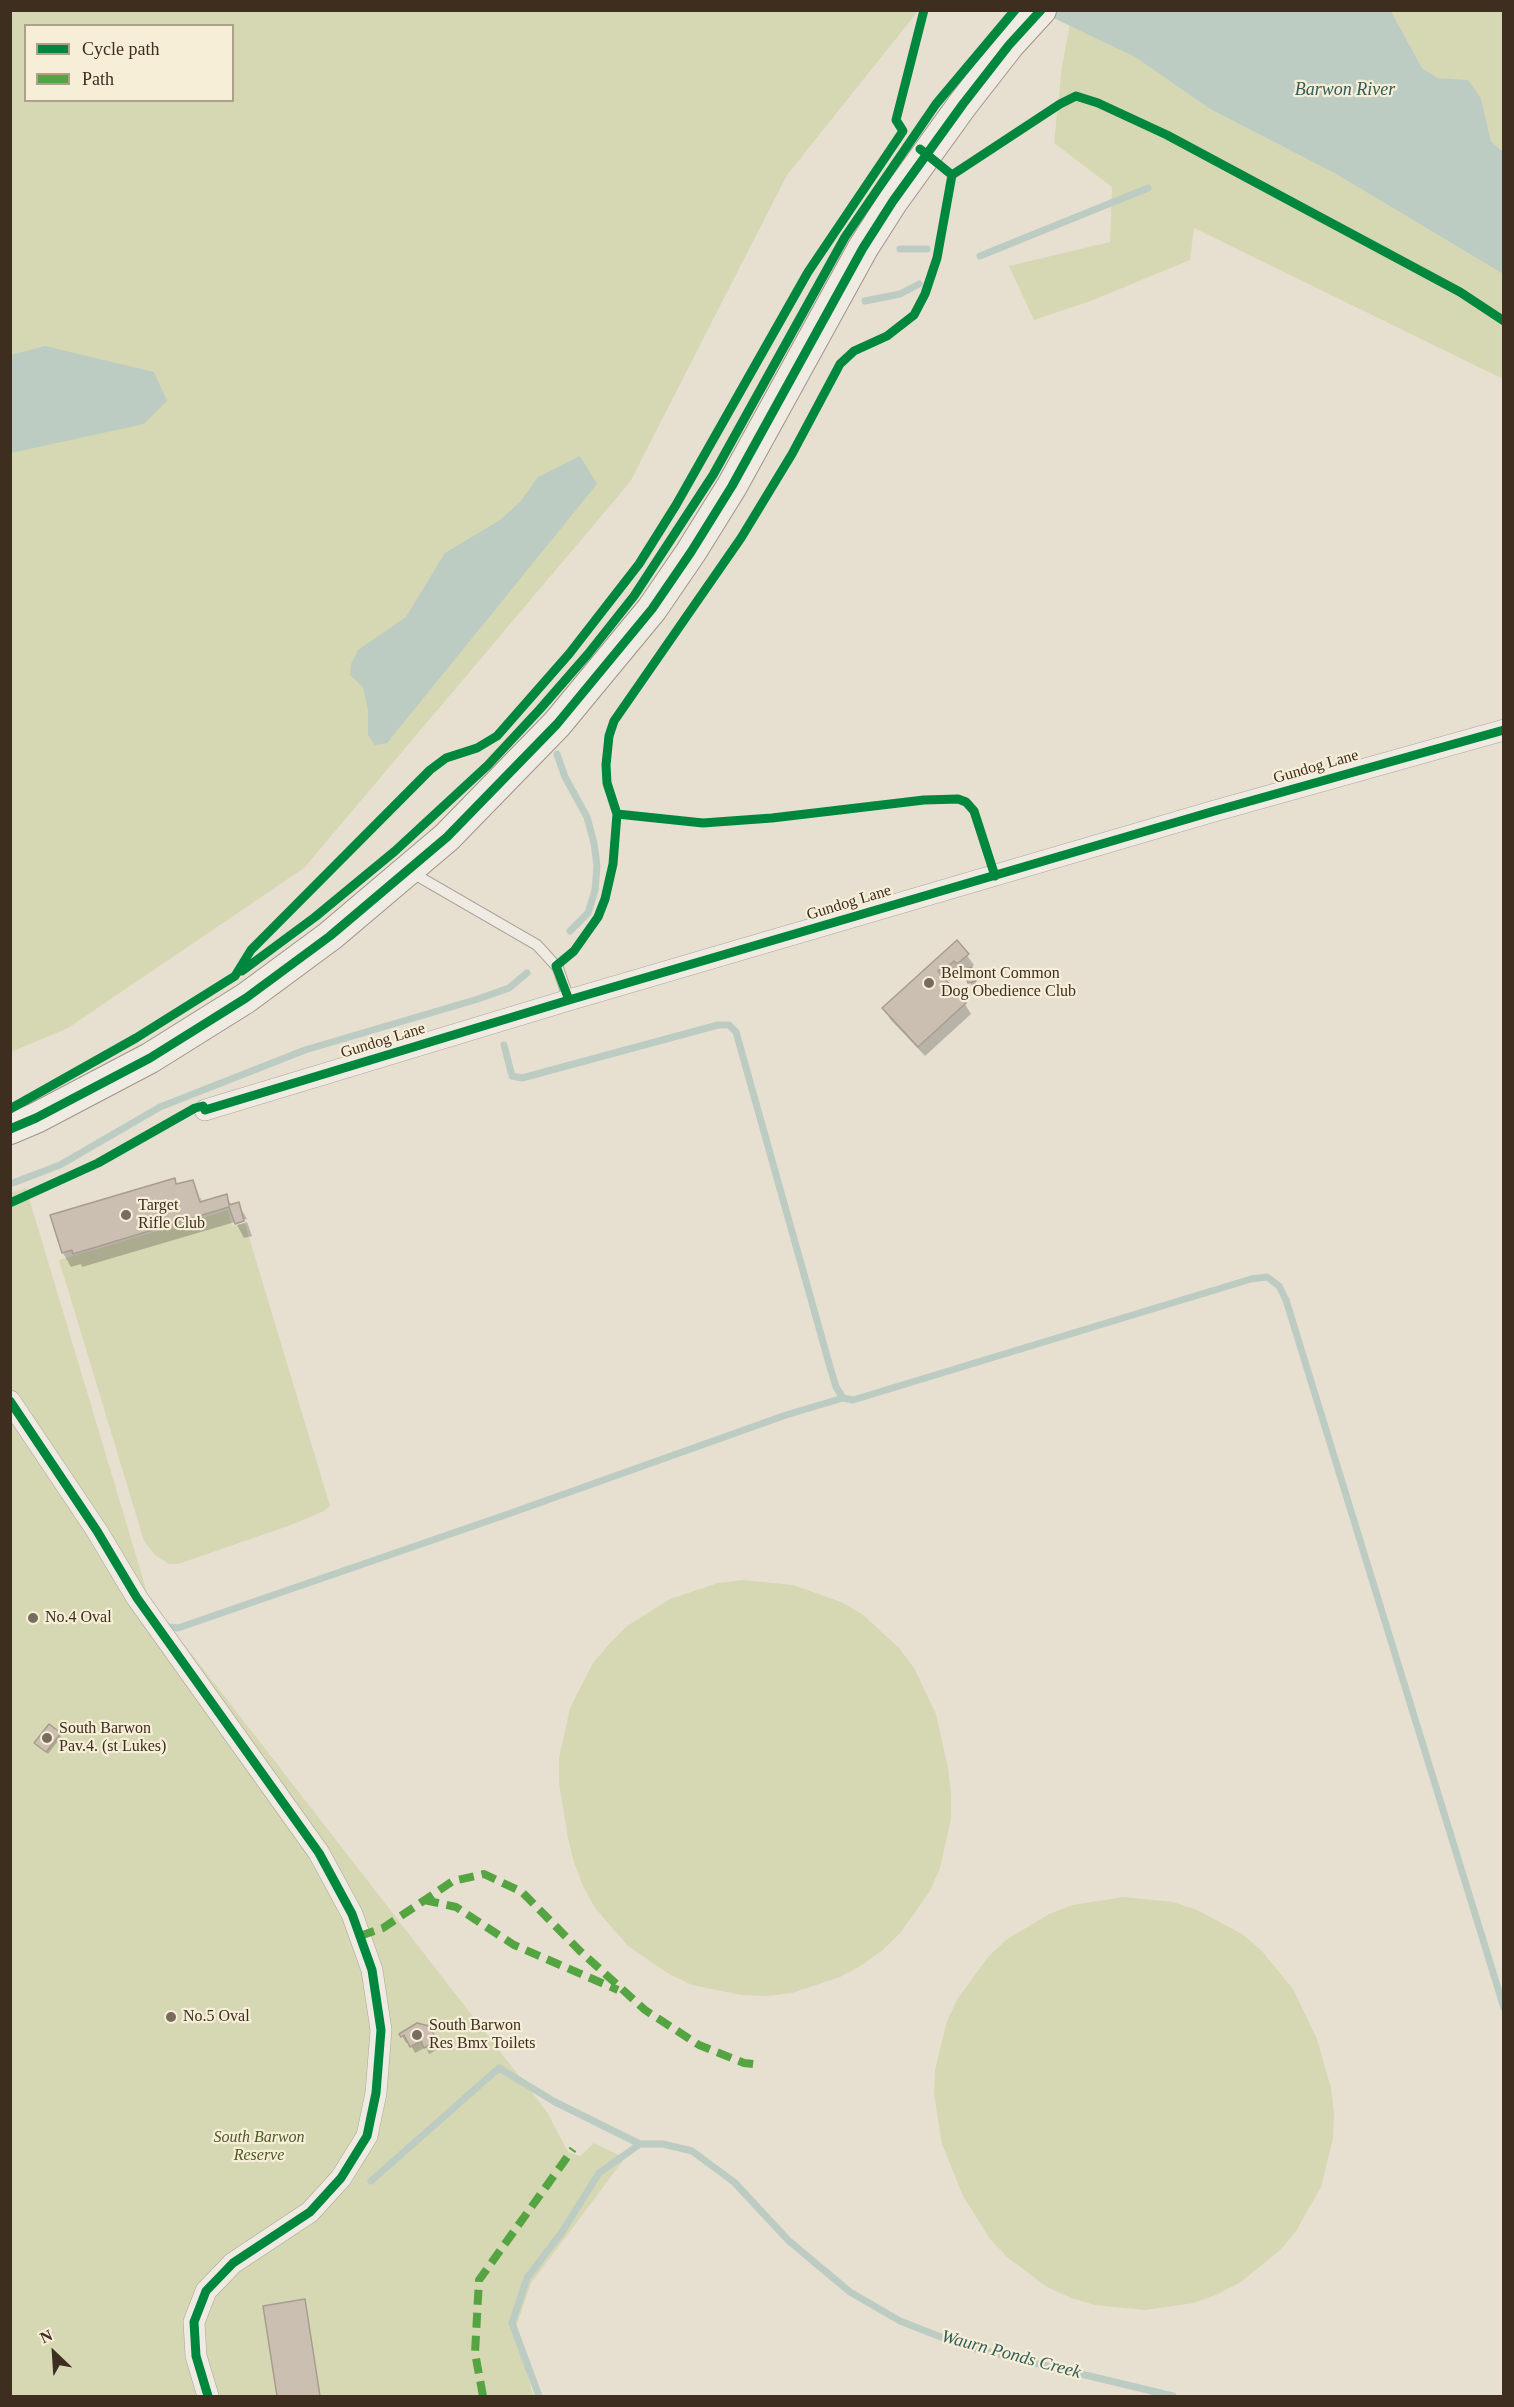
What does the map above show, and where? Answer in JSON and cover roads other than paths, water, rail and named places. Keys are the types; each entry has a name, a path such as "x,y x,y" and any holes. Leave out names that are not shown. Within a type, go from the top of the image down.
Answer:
{"main road":[{"path":"10,1129 36,1118 150,1058 246,998 330,936 447,837 557,724 658,599 732,486 863,248 893,201 963,104 1009,45 1041,10"}],"street":[{"name":"Gundog Lane","path":"206,1110 569,1000 1211,812 1503,730"},
{"path":"10,1401 97,1531 137,1598 319,1853 352,1914 372,1970 381,2030 376,2092 367,2136 340,2178 310,2212 233,2263 206,2290 194,2322 196,2356 208,2397"}],"lane":[{"path":"409,870 537,945 558,968 569,1000"}],"water":[{"name":"Barwon River","path":"1039,11 1391,11 1422,68 1438,78 1468,80 1481,98 1491,141 1503,152 1503,274 1336,174 1210,109 1135,57"},
{"path":"45,346 154,372 167,401 144,424 11,453 11,355"},
{"path":"580,456 597,484 387,743 375,745 368,735 368,710 363,687 350,675 351,664 358,650 406,617 445,553 500,520 520,502 538,477"}],"waterway":[{"path":"980,256 1148,188"},
{"path":"900,249 927,249"},
{"path":"865,301 900,294 919,284"},
{"path":"557,754 565,777 587,817 597,866 595,890 588,913 570,931"},
{"path":"10,1184 60,1165 160,1107 305,1050 509,988 527,973"},
{"path":"504,1045 512,1076 522,1078 718,1025 729,1025 736,1032 830,1367 836,1387 843,1398 853,1400 1251,1279 1267,1277 1279,1286 1286,1300 1504,2008"},
{"path":"169,1627 178,1628 786,1415 843,1398"},
{"path":"371,2181 499,2068 555,2102 640,2144"},
{"name":"Waurn Ponds Creek","path":"539,2396 512,2323 527,2278 562,2232 599,2173 640,2144 663,2144 692,2151 734,2182 789,2241 850,2292 900,2321 964,2346 1173,2396"}],"place":[{"name":"Belmont Common Dog Obedience Club","path":"929,983"},
{"name":"Target Rifle Club","path":"126,1215"},
{"name":"No.4 Oval","path":"33,1618"},
{"name":"South Barwon Pav.4. (st Lukes)","path":"47,1738"},
{"name":"No.5 Oval","path":"171,2017"},
{"name":"South Barwon Res Bmx Toilets","path":"417,2035"}],"park label":[{"name":"South Barwon Reserve","path":"259,2147"}]}
